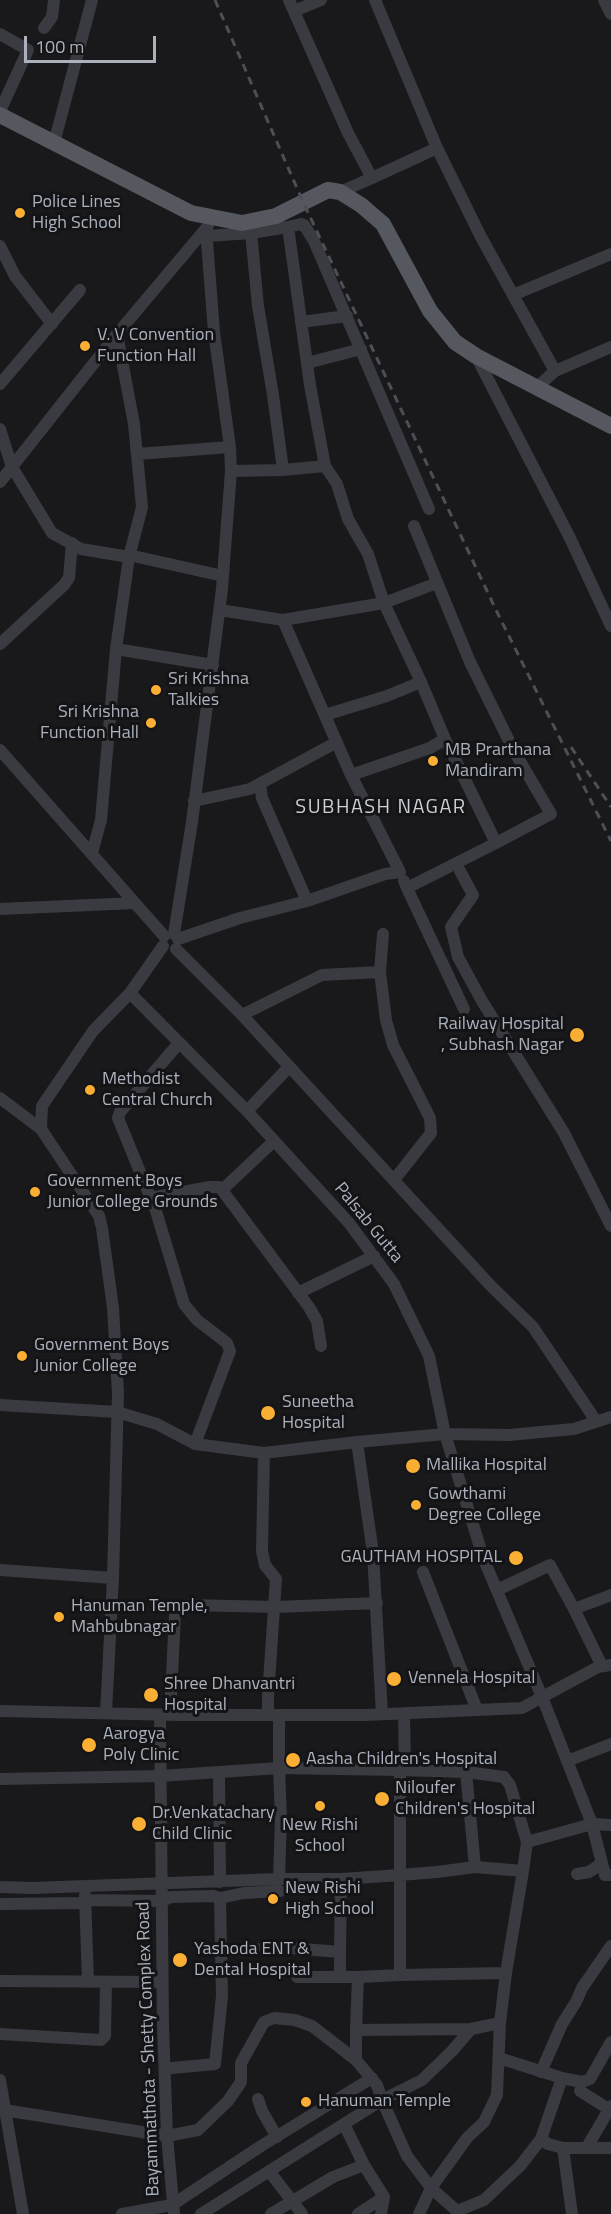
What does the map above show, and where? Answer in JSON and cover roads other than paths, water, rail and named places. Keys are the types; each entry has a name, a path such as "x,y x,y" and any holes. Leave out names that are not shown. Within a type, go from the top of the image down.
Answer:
{"main road":[{"path":"0,113 191,213 209,227 242,223 251,228 328,190 340,192 361,205 383,224 430,311 455,342 476,356 610,428"}],"street":[{"path":"44,28 52,17 54,0"},
{"path":"321,0 292,6 348,133 372,178"},
{"path":"375,0 437,148 481,237 555,371"},
{"path":"604,0 611,14"},
{"path":"54,143 88,2"},
{"path":"0,34 28,50 0,113"},
{"path":"340,192 437,148"},
{"path":"282,470 273,395 258,306 251,228 288,227 301,224 308,228 429,509"},
{"path":"0,482 117,334 209,227"},
{"path":"40,1129 42,1106 93,1031 130,993 171,941 195,801 213,665 220,610 231,471 230,447 213,332 209,227"},
{"path":"288,227 307,363 325,466 337,484 348,519 368,554 384,603 445,739 496,843"},
{"path":"0,246 15,276 52,324"},
{"path":"513,295 611,254"},
{"path":"0,384 80,290"},
{"path":"301,322 347,316"},
{"path":"92,853 100,820 116,649 129,556 142,507 134,424 117,334"},
{"path":"536,388 555,371 611,347"},
{"path":"307,363 361,349"},
{"path":"476,356 570,537 611,626"},
{"path":"0,429 12,467 52,533 81,549 129,556 223,576"},
{"path":"137,454 230,447"},
{"path":"231,471 325,466"},
{"path":"407,888 551,814 514,751 470,662 414,526"},
{"path":"0,644 69,578 72,543"},
{"path":"220,610 283,620 384,603 437,583"},
{"path":"283,620 351,775 464,1008"},
{"path":"116,649 213,665"},
{"path":"325,715 421,682"},
{"path":"351,775 430,748 445,739"},
{"path":"195,801 250,789 337,742"},
{"path":"0,750 135,903 242,1015 490,1285 533,1327 596,1421"},
{"path":"260,784 262,798 307,901"},
{"path":"460,871 473,895 451,927 458,957 482,1001 564,1133 611,1226"},
{"path":"171,941 240,918 307,901 385,874 400,872"},
{"path":"0,909 135,903"},
{"path":"383,934 380,972 386,1020 393,1045 430,1118 430,1133 394,1180"},
{"path":"242,1015 322,975 380,972"},
{"name":"Palsab Gutta","path":"130,993 247,1112 349,1223 394,1284 429,1356 445,1434 484,1560 546,1695 567,1761 592,1824 602,1863"},
{"path":"179,1043 120,1112 118,1118 150,1198 184,1304 197,1320 227,1342 230,1351 195,1444"},
{"path":"247,1112 289,1067"},
{"path":"0,1098 40,1129 99,1216 113,1308 117,1412 113,1578 106,1713"},
{"path":"222,1190 274,1141"},
{"path":"150,1198 219,1187 317,1321 321,1346"},
{"path":"298,1293 374,1257"},
{"path":"0,1405 117,1412 158,1424 195,1444 264,1453 445,1434 509,1435 574,1429 611,1418"},
{"path":"357,1442 373,1552 382,1714"},
{"path":"264,1453 262,1551 264,1565 276,1579 276,1607 268,1697 274,1715 279,1768 280,1885"},
{"path":"0,1710 165,1715 274,1715 382,1714 522,1708 606,1665 550,1566 497,1590"},
{"path":"0,1570 113,1578"},
{"path":"423,1572 477,1710"},
{"path":"574,1609 611,1595"},
{"path":"276,1607 377,1603"},
{"name":"Bayammathota - Shetty Complex Road","path":"173,2210 167,2136 162,1982 160,1776 175,1615 180,1608 187,1605 276,1607"},
{"path":"400,1975 404,1713"},
{"path":"567,1761 611,1744"},
{"path":"0,1779 160,1776 279,1768 402,1770 504,1777 510,1785 527,1842 506,1973 500,2024 497,2095 484,2122 467,2138 431,2188 419,2214"},
{"path":"219,1772 220,1882"},
{"path":"466,1773 475,1867"},
{"path":"527,1842 592,1824 611,1825"},
{"path":"577,1874 589,1872 602,1863 605,1875 611,1875"},
{"path":"0,1904 88,1900 161,1900 213,1896 220,1898 280,1885 475,1867 523,1871"},
{"path":"340,1977 341,1879"},
{"path":"0,1887 220,1882 280,1885"},
{"path":"85,1885 88,1982"},
{"path":"172,2067 215,2064 222,1996 220,1898"},
{"path":"541,2072 562,2024 582,1988 611,1946"},
{"path":"221,1951 290,1948 340,1952"},
{"path":"297,1977 506,1973"},
{"path":"356,2060 358,1977"},
{"path":"0,1981 162,1982"},
{"path":"0,2034 101,2040 105,2036 106,1982"},
{"path":"4,2110 167,2136 198,2130 228,2101 241,2082 241,2062 264,2022 274,2018 295,2020 312,2026 356,2060 372,2078 407,2156 431,2188 457,2213 484,2200 520,2166 541,2139 562,2078"},
{"path":"356,2030 471,2030 500,2024"},
{"path":"201,2214 382,2100 422,2080 471,2030"},
{"path":"499,2058 582,2082 590,2079 611,2042"},
{"path":"122,2214 173,2210 277,2137 372,2078"},
{"path":"0,2080 4,2110 4,2136 23,2214"},
{"path":"580,2091 611,2107 587,2147"},
{"path":"258,2099 277,2137"},
{"path":"344,2124 384,2197 381,2214"},
{"path":"541,2139 548,2144 563,2148 611,2148"},
{"path":"563,2148 572,2214"},
{"path":"271,2214 333,2177 364,2164"},
{"path":"269,2171 302,2214"},
{"path":"358,2214 384,2197"}],"railway":[{"path":"215,0 303,202 496,610 611,841"},
{"path":"571,747 611,807"}],"place":[{"name":"Police Lines High School","path":"20,213"},
{"name":"V. V Convention Function Hall","path":"85,346"},
{"name":"Sri Krishna Talkies","path":"156,690"},
{"name":"Sri Krishna Function Hall","path":"151,723"},
{"name":"MB Prarthana Mandiram","path":"433,761"},
{"name":"Railway Hospital , Subhash Nagar","path":"577,1035"},
{"name":"Methodist Central Church","path":"90,1090"},
{"name":"Government Boys Junior College Grounds","path":"35,1192"},
{"name":"Government Boys Junior College","path":"22,1356"},
{"name":"Suneetha Hospital","path":"268,1413"},
{"name":"Mallika Hospital","path":"413,1466"},
{"name":"Gowthami Degree College","path":"416,1505"},
{"name":"GAUTHAM HOSPITAL","path":"516,1558"},
{"name":"Hanuman Temple, Mahbubnagar","path":"59,1617"},
{"name":"Vennela Hospital","path":"394,1679"},
{"name":"Shree Dhanvantri Hospital","path":"151,1695"},
{"name":"Aarogya Poly Clinic","path":"89,1745"},
{"name":"Aasha Children's Hospital","path":"293,1760"},
{"name":"Niloufer Children's Hospital","path":"382,1799"},
{"name":"New Rishi School","path":"320,1806"},
{"name":"Dr.Venkatachary Child Clinic","path":"139,1824"},
{"name":"New Rishi High School","path":"273,1899"},
{"name":"Yashoda ENT & Dental Hospital","path":"180,1960"},
{"name":"Hanuman Temple","path":"306,2102"}],"district":[{"name":"SUBHASH NAGAR","path":"381,808"}]}
